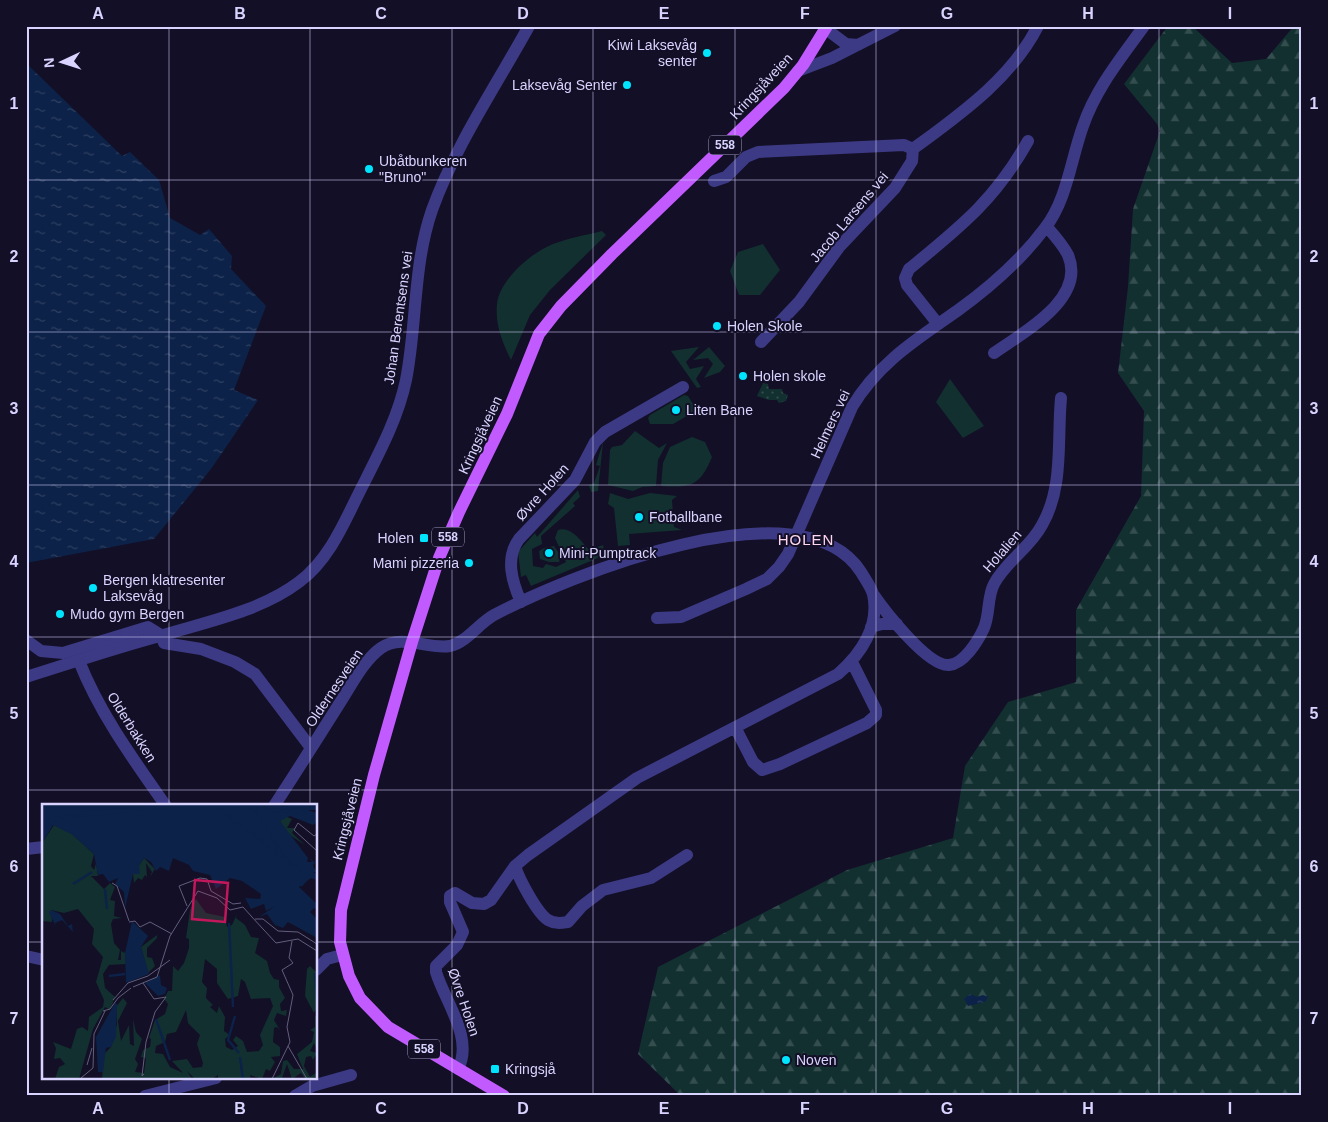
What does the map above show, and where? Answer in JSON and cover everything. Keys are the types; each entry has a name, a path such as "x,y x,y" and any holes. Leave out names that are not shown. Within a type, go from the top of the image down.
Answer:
{"main road":[{"name":"Kringsjåveien","path":"504,1096 399,1034 375,1016 354,989 342,955 340,927 344,891 374,775 412,642 439,558 459,512 500,431 536,340 544,326 605,260 784,88 827,28"}],"street":[{"name":"Johan Berentsens vei","path":"26,677 161,635 207,624 280,595 314,570 328,551 351,509 398,410 411,348 417,272 432,211 452,163 529,26"},
{"path":"798,71 858,45 895,26"},
{"path":"714,181 726,176 746,157 758,152 904,145 913,149 958,116 990,87 1019,57 1038,26"},
{"name":"Helmers vei","path":"796,534 852,407 864,387 897,353 978,295 1023,254 1047,227 1064,189 1083,124 1103,82 1144,26"},
{"path":"827,28 846,44 858,45"},
{"path":"938,324 906,285 905,278 908,269 967,222 986,203 1011,171 1028,140"},
{"name":"Jacob Larsens vei","path":"761,342 799,302 840,246 895,188 912,161 913,149"},
{"path":"994,353 1050,312 1066,291 1070,279 1071,265 1068,254 1047,227"},
{"name":"Øvre Holen","path":"520,602 514,587 511,562 513,550 520,539 575,480 592,448 605,432 683,387"},
{"name":"Holalien","path":"873,594 918,647 938,663 948,666 956,663 974,645 986,625 993,585 1035,537 1050,508 1060,446 1062,398"},
{"path":"412,642 450,646 461,641 492,616 577,576 688,543 743,535 796,534 824,541 844,551 856,563 873,594"},
{"path":"657,618 681,617 766,579 784,561 796,534"},
{"name":"Øvre Holen","path":"458,1069 464,1054 459,1027 436,972 436,966 457,945 463,932 450,902 450,896 455,893 472,903 484,904 496,894 515,866 586,812 637,778 832,677 852,662 865,644 871,627 873,594"},
{"path":"871,627 882,624 897,624"},
{"name":"Johan Berentsens vei","path":"26,640 41,651 51,654 148,627 161,635 164,643 202,649 235,662"},
{"name":"Oldernesveien","path":"275,804 359,674 374,655 382,647 394,643 412,642"},
{"name":"Olderbakken","path":"79,661 90,690 120,741 165,804"},
{"name":"Oldernesveien","path":"235,662 255,674 311,748"},
{"path":"735,727 753,762 762,770 780,764 867,723 876,715 876,710 852,662"},
{"path":"26,849 42,847"},
{"path":"515,866 541,912 548,920 557,924 568,922 582,906 603,890 651,878 687,855"},
{"path":"318,968 327,959 342,955"},
{"path":"26,956 42,960"},
{"path":"295,1096 312,1086 351,1075"},
{"path":"145,1096 208,1080"}],"green space":[{"path":"1168,26 1192,26 1232,63 1266,59 1294,26 1302,26 1302,1096 681,1096 638,1054 658,967 847,870 953,838 965,766 1008,702 1076,682 1076,610 1141,496 1144,411 1118,373 1128,287 1133,209 1160,131 1157,124 1124,84"},
{"path":"602,231 606,235 550,290 530,315 511,360 502,340 497,319 499,295 510,277 536,253 553,244"},
{"path":"763,244 780,270 760,295 739,295 730,271 738,252"},
{"path":"699,347 686,362 690,369 704,366 696,379 701,387 697,388 671,351"},
{"path":"709,347 725,366 720,372 704,378 713,364 708,358 693,360"},
{"path":"950,379 984,426 963,438 936,402"},
{"path":"763,383 768,384 769,389 782,389 783,393 788,395 786,401 779,403 777,400 769,400 757,396"},
{"name":"Liten Bane","path":"684,395 688,396 695,407 694,412 673,424 650,424 648,418 650,415"},
{"path":"635,431 659,448 667,443 658,460 656,486 642,487 633,491 608,485 610,450 612,447 622,445"},
{"path":"692,437 705,442 712,457 708,467 693,483 680,486 661,486 663,463 670,447"},
{"path":"603,442 598,491 591,492 589,485 594,483 600,466 596,465"},
{"path":"578,490 580,497 573,503 575,506 541,536 542,544 532,549 533,566 543,568 546,564 556,567 566,562 555,538 558,530 563,529 571,532 589,550 603,545 605,555 531,586 526,575 521,577 518,552 535,533 537,537"},
{"path":"610,493 628,499 650,493 677,496 672,500 674,527 682,530 629,534 630,545 618,546 614,508 608,504"},
{"name":"Mini-Pumptrack","path":"554,546 561,556 559,562 549,562 540,559 539,551"}],"water":[{"path":"26,63 122,156 130,152 159,180 170,218 200,235 209,229 232,256 231,269 266,306 234,390 258,400 211,469 154,539 26,563"},
{"path":"970,994 977,997 983,995 988,997 985,1002 968,1006 964,999"}],"place":[{"name":"Kiwi Laksevåg senter","path":"707,53"},
{"name":"Laksevåg Senter","path":"627,85"},
{"name":"Ubåtbunkeren \"Bruno\"","path":"369,169"},
{"name":"Holen Skole","path":"717,326"},
{"name":"Holen skole","path":"743,376"},
{"name":"Liten Bane","path":"676,410"},
{"name":"Fotballbane","path":"639,517"},
{"name":"Holen","path":"424,538"},
{"name":"Mini-Pumptrack","path":"549,553"},
{"name":"Mami pizzeria","path":"469,563"},
{"name":"Bergen klatresenter Laksevåg","path":"93,588"},
{"name":"Mudo gym Bergen","path":"60,614"},
{"name":"Noven","path":"786,1060"},
{"name":"Kringsjå","path":"495,1069"}],"district":[{"name":"HOLEN","path":"806,539"}]}
